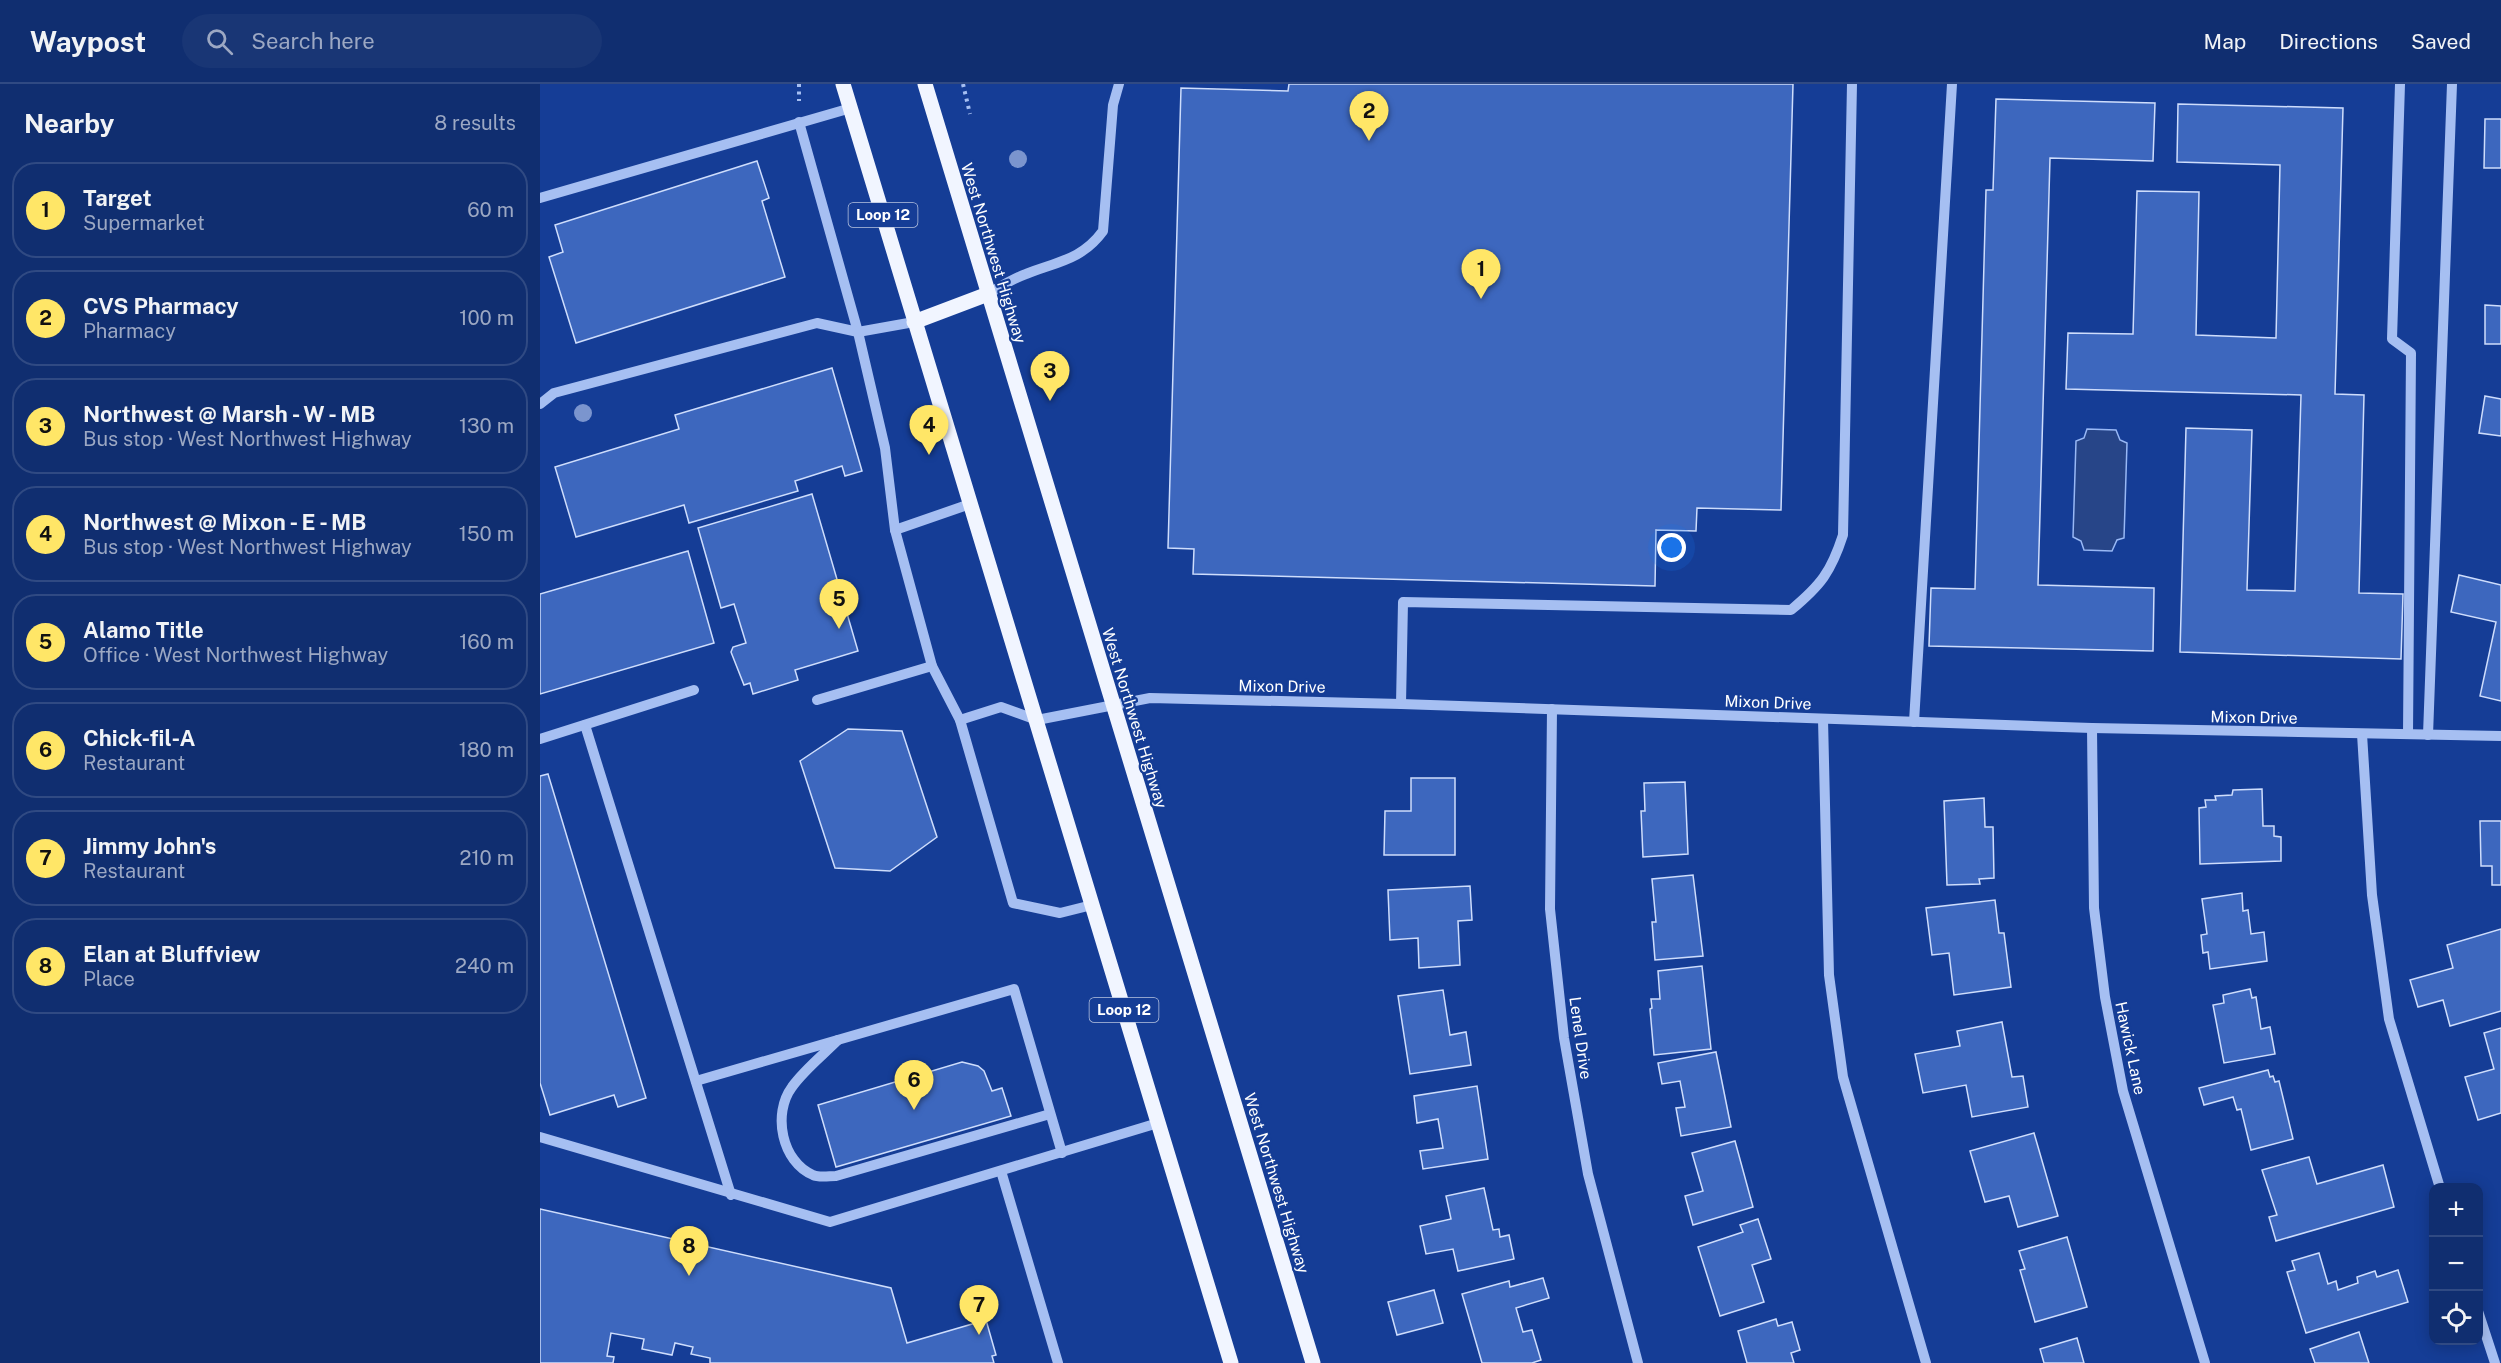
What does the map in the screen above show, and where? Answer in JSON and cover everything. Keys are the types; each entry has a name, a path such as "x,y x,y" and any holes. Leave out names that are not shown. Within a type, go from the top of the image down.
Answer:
{"main road":[{"name":"Loop 12","path":"843,84 1231,1363"},
{"name":"West Northwest Highway","path":"925,84 1313,1363"},
{"path":"914,322 988,294"}],"street":[{"path":"988,294 1023,275 1078,255 1093,245 1103,231 1113,105 1119,84"},
{"path":"1401,704 1403,602 1791,610 1815,590 1833,564 1843,534 1852,84"},
{"path":"1914,722 1952,84"},
{"path":"2400,84 2392,339 2412,353 2408,734"},
{"path":"2427,735 2452,84"},
{"path":"540,198 851,108"},
{"path":"799,122 858,332 885,448 895,530 932,666 960,720 1013,903 1060,913 1092,905"},
{"path":"540,404 554,393 818,323 858,332 914,322"},
{"path":"895,530 970,504"},
{"path":"817,700 932,666"},
{"path":"540,739 694,690"},
{"name":"Mixon Drive","path":"1037,720 1150,698 1401,704 2092,728 2501,736"},
{"path":"960,720 1001,707 1037,720"},
{"name":"Lenel Drive","path":"1552,710 1550,909 1564,1038 1588,1174 1638,1363"},
{"path":"1822,719 1829,975 1843,1077 1926,1363"},
{"path":"585,725 731,1195"},
{"name":"Hawick Lane","path":"2092,728 2094,908 2105,997 2124,1091 2205,1363"},
{"path":"2362,734 2372,895 2389,1019 2438,1183"},
{"path":"696,1081 1014,989 1062,1153"},
{"path":"838,1040 792,1087 782,1107 782,1133 796,1165 815,1177 836,1176 1050,1114"},
{"path":"540,1137 731,1195 830,1222 1158,1123"},
{"path":"1001,1171 1058,1363"},
{"path":"2483,1326 2495,1363"}],"path":[{"path":"963,84 970,114"}],"water":[{"path":"2087,429 2116,430 2120,440 2127,443 2124,538 2117,540 2112,551 2084,550 2081,541 2073,537 2076,441 2084,438"}],"building":[{"path":"1289,84 1793,84 1781,510 1697,508 1696,531 1656,530 1655,586 1193,574 1194,549 1168,548 1181,88 1288,91"},
{"path":"1996,99 2155,103 2153,161 2050,158 2038,585 2154,588 2153,651 1929,646 1931,588 1975,589 1986,190 1993,190"},
{"path":"2178,104 2343,108 2335,394 2364,395 2359,593 2403,594 2401,659 2180,652 2186,428 2252,430 2247,590 2295,591 2301,395 2066,389 2068,333 2133,334 2137,191 2199,192 2196,335 2276,338 2280,165 2177,162"},
{"path":"2485,119 2501,119 2501,168 2484,168"},
{"path":"757,161 769,198 762,201 785,277 576,343 549,257 563,252 555,225"},
{"path":"2485,305 2501,306 2501,344 2485,344"},
{"path":"832,368 862,471 845,476 842,466 795,481 798,491 689,523 684,505 576,537 555,467 679,429 675,415"},
{"path":"2485,396 2501,399 2501,436 2479,433"},
{"path":"812,494 858,651 795,670 798,680 753,694 750,683 744,685 731,652 733,647 746,643 734,604 721,608 698,528"},
{"path":"688,551 714,643 540,694 540,594"},
{"path":"2459,575 2501,585 2501,701 2480,696 2496,622 2451,612"},
{"path":"848,729 902,731 937,837 890,871 835,868 800,761"},
{"path":"548,774 646,1098 618,1107 614,1095 550,1115 540,1083 540,776"},
{"path":"1411,778 1455,778 1455,855 1384,855 1385,811 1411,811"},
{"path":"1685,782 1688,854 1643,857 1641,811 1645,811 1644,783"},
{"path":"2262,789 2263,826 2274,826 2274,836 2281,837 2281,861 2200,864 2199,808 2206,807 2205,800 2216,800 2215,796 2232,795 2233,790"},
{"path":"1984,798 1985,827 1993,827 1994,878 1979,879 1980,884 1947,885 1944,801"},
{"path":"2480,821 2501,821 2501,885 2492,885 2492,866 2481,866"},
{"path":"1693,875 1703,956 1655,960 1652,922 1656,922 1652,879"},
{"path":"1470,886 1472,920 1458,921 1460,965 1419,968 1418,938 1390,940 1388,890"},
{"path":"2242,893 2243,911 2248,910 2251,934 2264,932 2267,961 2210,969 2208,952 2203,953 2201,935 2207,934 2202,899"},
{"path":"1995,900 1999,933 2004,933 2011,987 1954,995 1949,953 1932,955 1926,908"},
{"path":"2501,929 2501,1011 2450,1026 2443,1000 2418,1007 2410,980 2453,968 2447,945"},
{"path":"1702,966 1711,1049 1654,1055 1650,1009 1652,1008 1651,999 1660,999 1658,971"},
{"path":"2250,989 2252,998 2256,997 2261,1029 2270,1027 2275,1054 2224,1063 2213,1005 2224,1003 2223,995"},
{"path":"1443,990 1450,1035 1466,1032 1471,1065 1410,1074 1398,996"},
{"path":"2002,1022 2012,1077 2023,1076 2028,1107 1972,1117 1966,1085 1923,1093 1915,1054 1960,1046 1957,1031"},
{"path":"2501,1028 2501,1113 2478,1120 2465,1077 2494,1069 2484,1033"},
{"path":"1716,1052 1731,1127 1681,1136 1676,1108 1685,1107 1680,1081 1662,1084 1658,1063"},
{"path":"962,1062 978,1066 984,1071 992,1091 1002,1088 1011,1116 836,1167 818,1105"},
{"path":"2268,1070 2275,1082 2279,1081 2293,1139 2251,1150 2241,1109 2237,1110 2233,1097 2204,1105 2199,1088"},
{"path":"1477,1086 1488,1159 1423,1169 1420,1151 1443,1148 1438,1119 1417,1123 1414,1096"},
{"path":"2034,1133 2058,1216 2018,1227 2009,1196 1985,1202 1970,1151"},
{"path":"1735,1141 1753,1207 1693,1225 1685,1196 1703,1191 1692,1153"},
{"path":"2309,1157 2317,1184 2383,1165 2394,1207 2276,1241 2269,1217 2277,1215 2262,1170"},
{"path":"1484,1188 1493,1230 1499,1229 1500,1237 1509,1235 1514,1259 1458,1271 1453,1249 1426,1254 1420,1226 1451,1219 1446,1196"},
{"path":"540,1209 891,1288 907,1343 986,1320 996,1355 992,1356 994,1363 710,1363 710,1358 691,1354 693,1347 675,1343 672,1355 642,1349 644,1339 611,1333 607,1356 614,1357 613,1363 540,1363"},
{"path":"1758,1219 1771,1259 1752,1265 1764,1302 1720,1316 1698,1247 1743,1232 1740,1225"},
{"path":"2067,1237 2087,1307 2035,1322 2020,1270 2025,1269 2019,1251"},
{"path":"2319,1253 2328,1284 2336,1281 2338,1290 2358,1283 2357,1277 2375,1271 2377,1277 2398,1270 2408,1302 2306,1333 2287,1272 2295,1270 2292,1261"},
{"path":"1543,1278 1549,1298 1516,1308 1523,1332 1532,1330 1541,1360 1532,1363 1482,1363 1462,1294 1509,1281 1510,1287"},
{"path":"1434,1290 1443,1323 1397,1335 1388,1302"},
{"path":"1776,1319 1778,1326 1792,1322 1800,1350 1791,1353 1794,1363 1747,1363 1738,1331"},
{"path":"2359,1332 2369,1363 2315,1363 2310,1349"},
{"path":"2077,1338 2084,1363 2044,1363 2040,1349"}],"place":[{"name":"CVS Pharmacy","path":"1369,141"},
{"name":"Target","path":"1481,299"},
{"name":"Northwest @ Marsh - W - MB","path":"1050,401"},
{"name":"Northwest @ Mixon - E - MB","path":"929,455"},
{"name":"Alamo Title","path":"839,629"},
{"name":"Chick-fil-A","path":"914,1110"},
{"name":"Elan at Bluffview","path":"689,1276"},
{"name":"Jimmy John's","path":"979,1335"}]}
